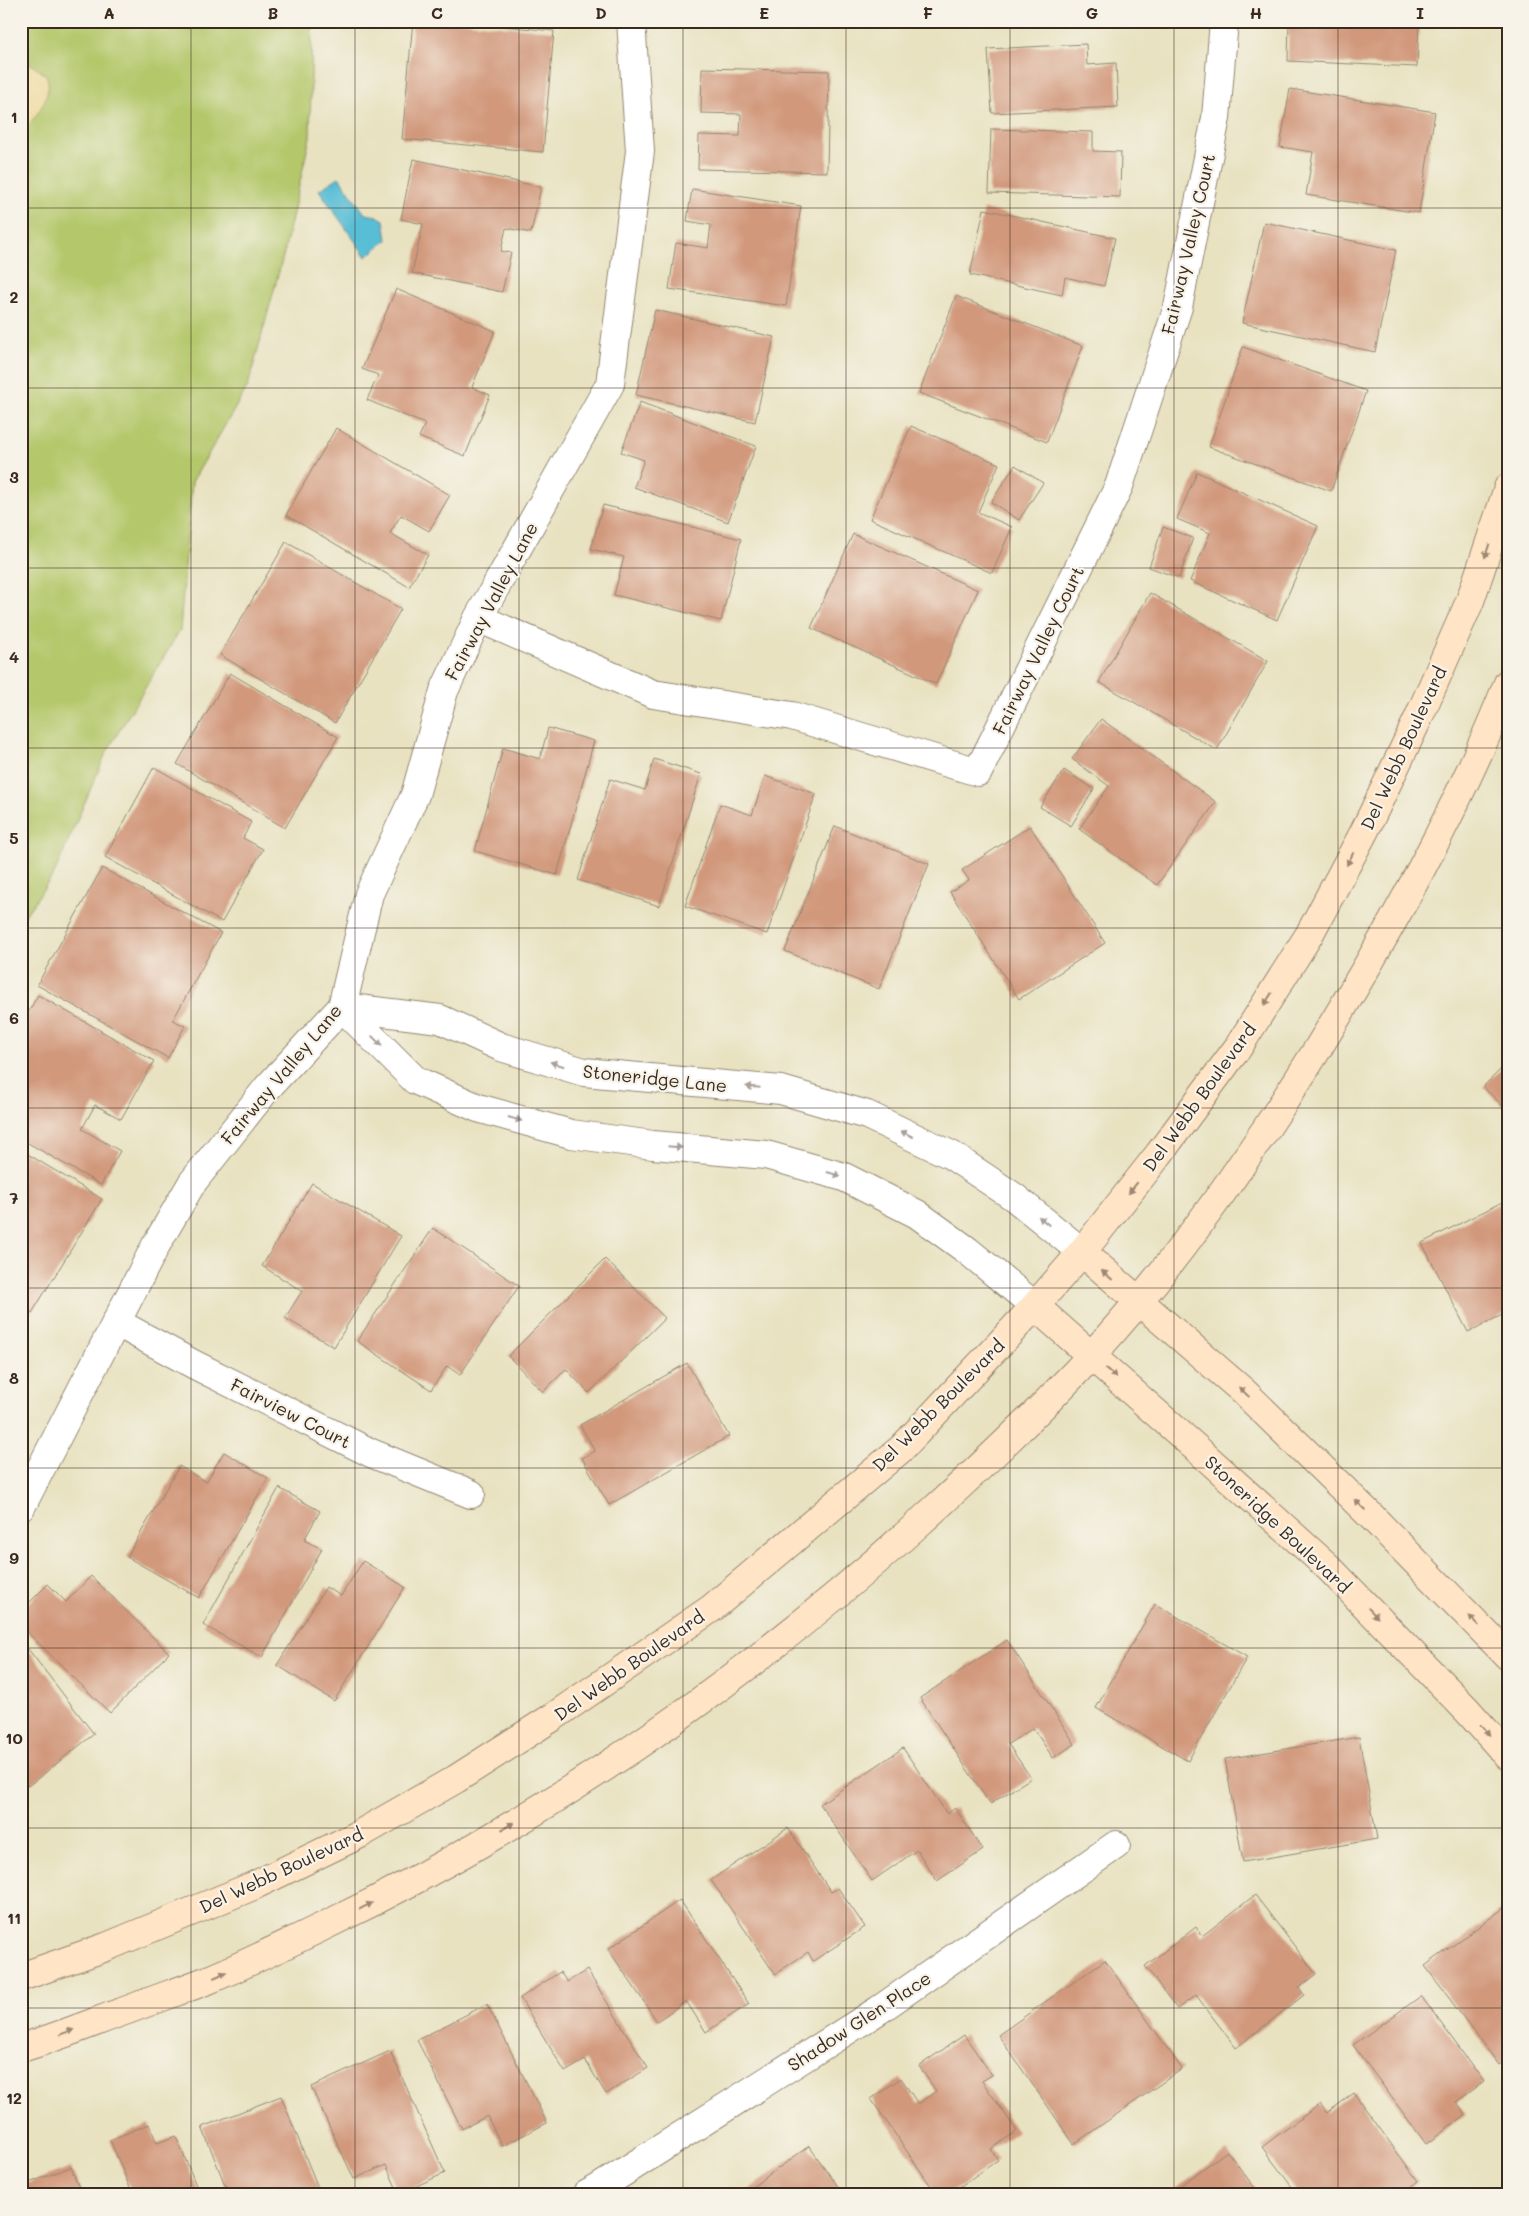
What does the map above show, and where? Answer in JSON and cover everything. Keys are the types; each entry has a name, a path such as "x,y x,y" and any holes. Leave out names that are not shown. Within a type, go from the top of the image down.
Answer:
{"street":[{"name":"Fairway Valley Lane","path":"21,1507 156,1245 192,1183 268,1088 342,1006 369,894 415,795 444,691 478,618 610,384 640,151 631,21"},
{"name":"Fairway Valley Court","path":"478,618 653,694 792,716 978,772 1119,486 1172,326 1178,307 1216,118 1224,21"},
{"name":"Del Webb Boulevard","path":"21,1977 106,1947 253,1886 351,1839 456,1779 554,1718 712,1608 902,1448 1035,1306 1082,1252 1159,1154 1239,1046 1309,935 1364,832 1418,719 1470,601 1508,488"},
{"path":"21,2048 210,1980 279,1948 394,1892 493,1836 591,1776 755,1662 862,1575 1013,1437 1091,1356 1138,1302 1213,1205 1295,1085 1364,974 1428,856 1484,742 1508,683"},
{"name":"Stoneridge Lane","path":"342,1006 440,1019 501,1047 584,1072 781,1090 867,1115 951,1155 1014,1197 1082,1252"},
{"path":"342,1006 415,1080 478,1108 571,1134 653,1145 766,1155 844,1177 917,1214 968,1251 1035,1306"},
{"path":"1082,1252 1244,1391 1372,1517 1508,1656"},
{"name":"Stoneridge Boulevard","path":"1035,1306 1329,1568 1467,1710 1508,1756"},
{"name":"Fairview Court","path":"116,1322 193,1364 371,1453 471,1494"},
{"name":"Shadow Glen Place","path":"595,2193 879,2010 1116,1844"}],"green space":[{"path":"21,21 312,21 310,137 284,253 248,386 192,482 180,630 106,753 54,874 21,921"}],"sand":[{"path":"21,57 46,75 48,84 45,98 39,111 30,123 21,130"}],"water":[{"path":"339,177 365,214 377,216 384,220 387,240 366,257 319,190"}],"building":[{"path":"413,21 449,21 554,31 543,152 402,139"},
{"path":"1289,21 1419,21 1417,67 1288,61"},
{"path":"1086,44 1087,65 1116,63 1118,107 992,113 988,49"},
{"path":"702,68 829,71 827,172 698,169 699,135 740,136 741,114 701,113"},
{"path":"1290,89 1435,112 1419,213 1306,195 1313,152 1280,147"},
{"path":"991,129 1093,132 1093,151 1121,152 1120,197 989,193"},
{"path":"413,159 541,187 531,233 506,228 501,251 511,253 502,292 412,273 423,224 401,219"},
{"path":"692,189 801,206 786,306 669,289 676,243 708,248 711,225 687,221"},
{"path":"984,209 1115,238 1104,286 1065,277 1062,295 970,275"},
{"path":"1264,222 1396,250 1375,352 1242,323"},
{"path":"396,289 495,331 472,387 490,395 465,456 419,437 425,424 367,400 378,375 362,369"},
{"path":"956,296 1083,346 1047,442 919,393"},
{"path":"655,310 774,337 755,422 636,395"},
{"path":"1243,347 1366,391 1331,491 1209,447"},
{"path":"640,402 756,446 728,522 634,487 644,460 621,452"},
{"path":"911,426 999,464 978,512 1012,527 992,573 870,519"},
{"path":"336,428 450,495 429,531 401,515 390,533 428,555 409,587 286,515"},
{"path":"1015,465 1043,483 1019,520 991,502"},
{"path":"1197,472 1318,526 1277,620 1190,581 1210,533 1177,519"},
{"path":"603,505 741,539 721,621 614,595 624,557 591,549"},
{"path":"1163,527 1193,538 1179,578 1149,567"},
{"path":"853,534 978,590 936,684 811,628"},
{"path":"286,542 401,609 335,723 220,655"},
{"path":"1150,593 1268,661 1217,750 1099,682"},
{"path":"230,673 338,737 285,828 177,764"},
{"path":"1101,719 1216,802 1157,885 1079,829 1109,786 1072,759"},
{"path":"548,728 594,741 557,875 475,851 503,748 540,759"},
{"path":"654,759 701,774 659,906 578,880 610,779 645,790"},
{"path":"154,767 251,822 243,838 263,849 222,922 105,857"},
{"path":"1064,770 1094,789 1071,826 1040,807"},
{"path":"765,776 816,794 767,934 685,906 720,804 752,815"},
{"path":"835,826 929,864 879,989 785,951"},
{"path":"1030,826 1105,943 1019,999 950,892 969,880 962,870"},
{"path":"102,868 221,933 173,1020 185,1026 168,1058 37,985"},
{"path":"38,995 154,1061 121,1119 95,1105 82,1129 120,1151 101,1185 21,1139 21,1025"},
{"path":"1508,1062 1508,1111 1483,1087"},
{"path":"21,1150 102,1199 32,1313 21,1307"},
{"path":"312,1183 401,1236 334,1347 285,1318 302,1291 262,1266"},
{"path":"1508,1199 1508,1312 1468,1332 1422,1243"},
{"path":"433,1228 519,1286 460,1375 447,1366 431,1390 357,1341"},
{"path":"605,1259 665,1318 589,1393 566,1369 543,1392 508,1356"},
{"path":"687,1363 729,1436 609,1505 582,1458 595,1451 580,1425"},
{"path":"224,1452 268,1478 199,1598 127,1557 179,1466 206,1482"},
{"path":"279,1488 320,1511 304,1540 322,1549 262,1657 203,1625"},
{"path":"363,1561 405,1587 334,1701 277,1665 326,1587 341,1596"},
{"path":"91,1576 169,1653 110,1713 21,1626 21,1611 48,1584 66,1602"},
{"path":"1155,1604 1247,1657 1188,1761 1096,1708"},
{"path":"21,1640 94,1734 28,1786 21,1778"},
{"path":"1007,1640 1075,1744 1053,1758 1033,1728 1008,1744 1031,1778 990,1804 920,1698"},
{"path":"1359,1737 1377,1839 1243,1862 1225,1759"},
{"path":"903,1748 947,1814 955,1808 983,1850 937,1881 917,1850 872,1881 820,1804"},
{"path":"788,1828 831,1892 838,1888 865,1927 813,1961 808,1952 775,1974 711,1880"},
{"path":"1255,1895 1316,1974 1299,1987 1304,1995 1236,2048 1196,1995 1177,2009 1145,1966 1196,1927 1202,1936"},
{"path":"680,1900 749,2004 706,2032 686,2001 657,2021 608,1949"},
{"path":"1508,1905 1508,2058 1499,2065 1425,1966"},
{"path":"1105,1960 1182,2069 1074,2144 998,2035"},
{"path":"587,1970 648,2068 606,2094 585,2060 565,2072 520,1998 560,1972 567,1982"},
{"path":"1421,1996 1484,2082 1456,2102 1466,2115 1426,2144 1353,2045"},
{"path":"487,2004 547,2123 502,2146 487,2116 462,2129 417,2040"},
{"path":"964,2035 992,2075 982,2081 1017,2131 991,2149 998,2160 948,2195 937,2195 871,2099 901,2078 918,2104 936,2091 919,2066"},
{"path":"390,2051 445,2173 399,2194 386,2165 354,2179 311,2087"},
{"path":"1354,2093 1418,2181 1400,2195 1368,2195 1365,2191 1361,2195 1298,2195 1262,2147 1320,2104 1327,2113"},
{"path":"281,2096 321,2195 229,2195 202,2127"},
{"path":"149,2124 157,2143 176,2136 200,2195 133,2195 110,2140"},
{"path":"809,2146 844,2195 741,2195"},
{"path":"1227,2151 1260,2195 1168,2195"},
{"path":"71,2167 82,2195 21,2195 21,2186"}]}
